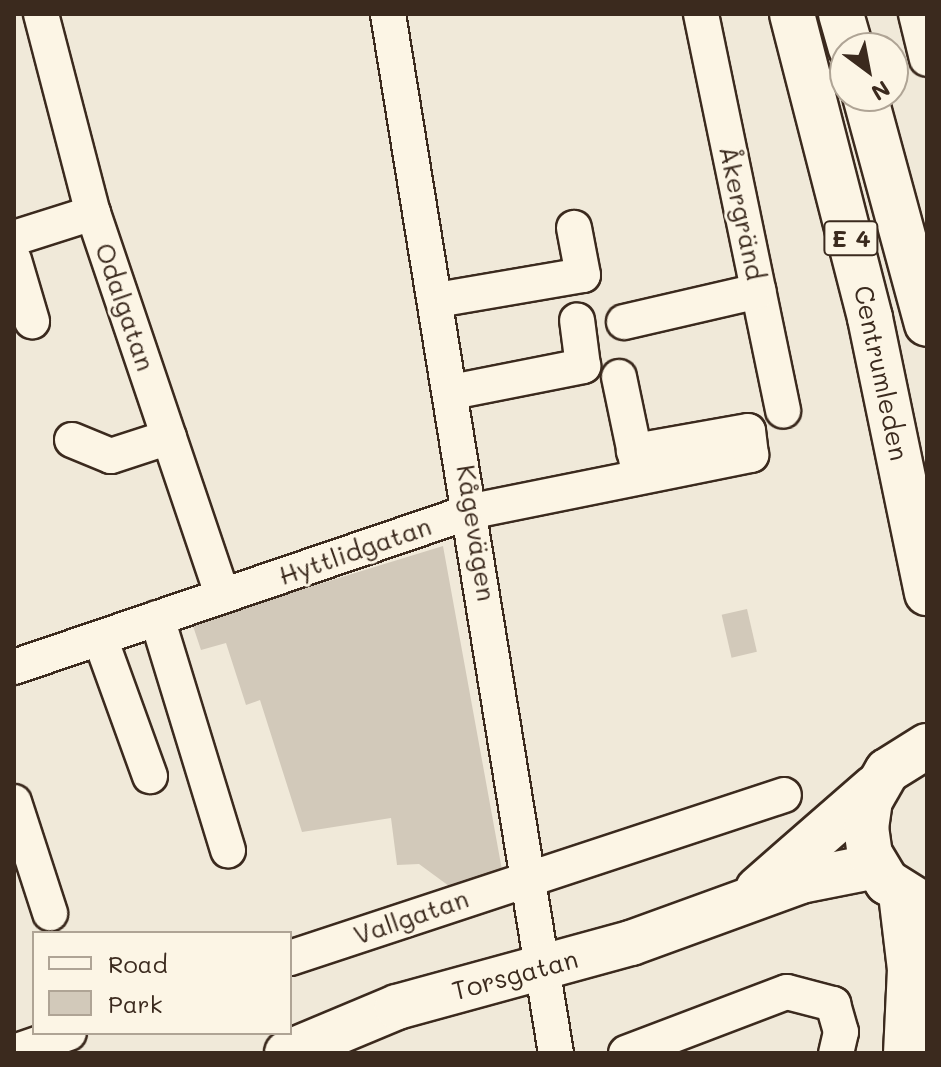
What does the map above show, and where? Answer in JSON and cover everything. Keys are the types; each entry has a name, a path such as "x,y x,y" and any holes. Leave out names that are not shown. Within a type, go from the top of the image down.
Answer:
{"main road":[{"name":"Centrumleden","path":"792,14 870,318 927,593"},
{"name":"Centrumleden","path":"869,112 927,324"},
{"name":"Torsgatan","path":"745,901 875,787 903,757 925,742"},
{"path":"875,787 866,827 901,889 910,969 906,1053"},
{"name":"Torsgatan","path":"287,1053 397,1007 631,943 801,881 901,889"}],"street":[{"name":"Odalgatan","path":"41,14 93,213 223,596"},
{"name":"Kågevägen","path":"388,14 473,511 545,967 546,1049"},
{"name":"Åkergränd","path":"701,14 783,411"},
{"path":"916,14 927,59"},
{"path":"14,238 93,213"},
{"path":"437,300 583,275 574,228"},
{"path":"14,260 32,321"},
{"path":"624,322 758,291"},
{"path":"452,392 583,366 577,320"},
{"path":"619,377 637,464"},
{"path":"72,440 111,456 169,437"},
{"name":"Hyttlidgatan","path":"14,667 473,511 637,464 751,455"},
{"path":"157,618 228,850"},
{"path":"100,638 150,776"},
{"name":"Vallgatan","path":"292,957 784,795"},
{"path":"14,802 50,913"},
{"path":"626,1053 787,992 833,1004 841,1032 836,1053"},
{"path":"14,1052 63,1035"}],"green space":[{"path":"443,546 502,870 449,886 419,864 397,865 391,818 302,832 260,700 246,705 226,643 201,650 192,623"},
{"path":"747,609 757,652 732,658 722,615"}]}
